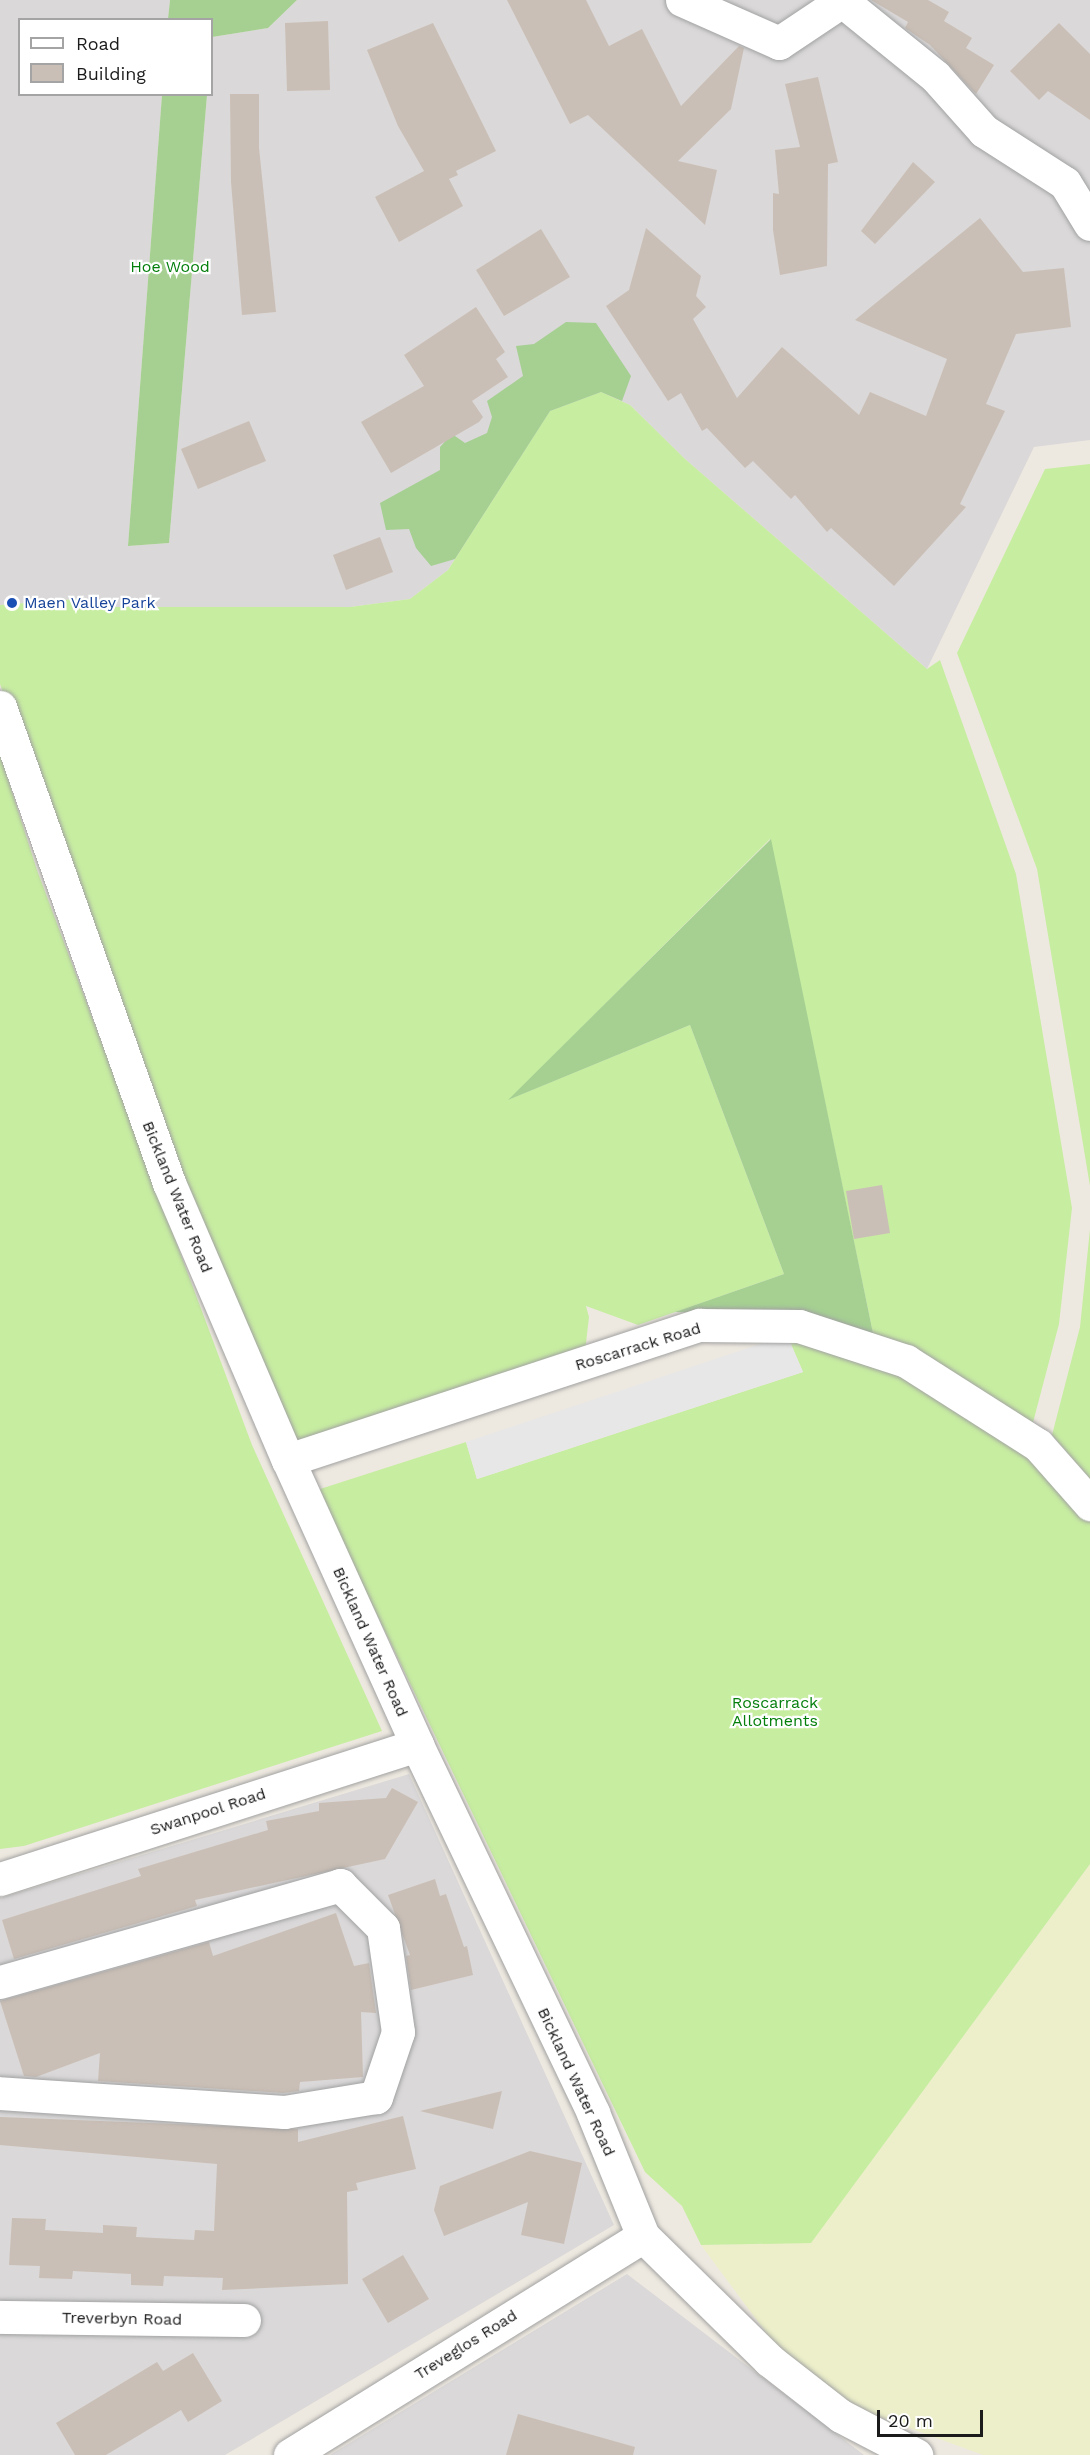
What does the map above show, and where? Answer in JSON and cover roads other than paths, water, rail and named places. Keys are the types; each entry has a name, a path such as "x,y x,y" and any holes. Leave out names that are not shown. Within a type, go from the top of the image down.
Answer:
{"street":[{"path":"682,0 779,43 841,1 935,76 984,131 1065,183 1090,224"},
{"name":"Bickland Water Road","path":"0,707 169,1183 288,1460 417,1745 593,2113 643,2236 714,2301 769,2360 841,2416 916,2455"},
{"name":"Roscarrack Road","path":"288,1460 699,1325 799,1326 906,1361 1038,1445 1090,1504"},
{"name":"Swanpool Road","path":"0,1879 417,1745"},
{"path":"0,1983 340,1885 383,1928 398,2032 376,2097 284,2112 0,2093"},
{"name":"Treveglos Road","path":"290,2455 643,2236"},
{"name":"Treverbyn Road","path":"0,2317 244,2320"}],"place":[{"name":"Maen Valley Park","path":"12,603"}],"park label":[{"name":"Hoe Wood","path":"170,267"},
{"name":"Roscarrack Allotments","path":"775,1712"}]}
